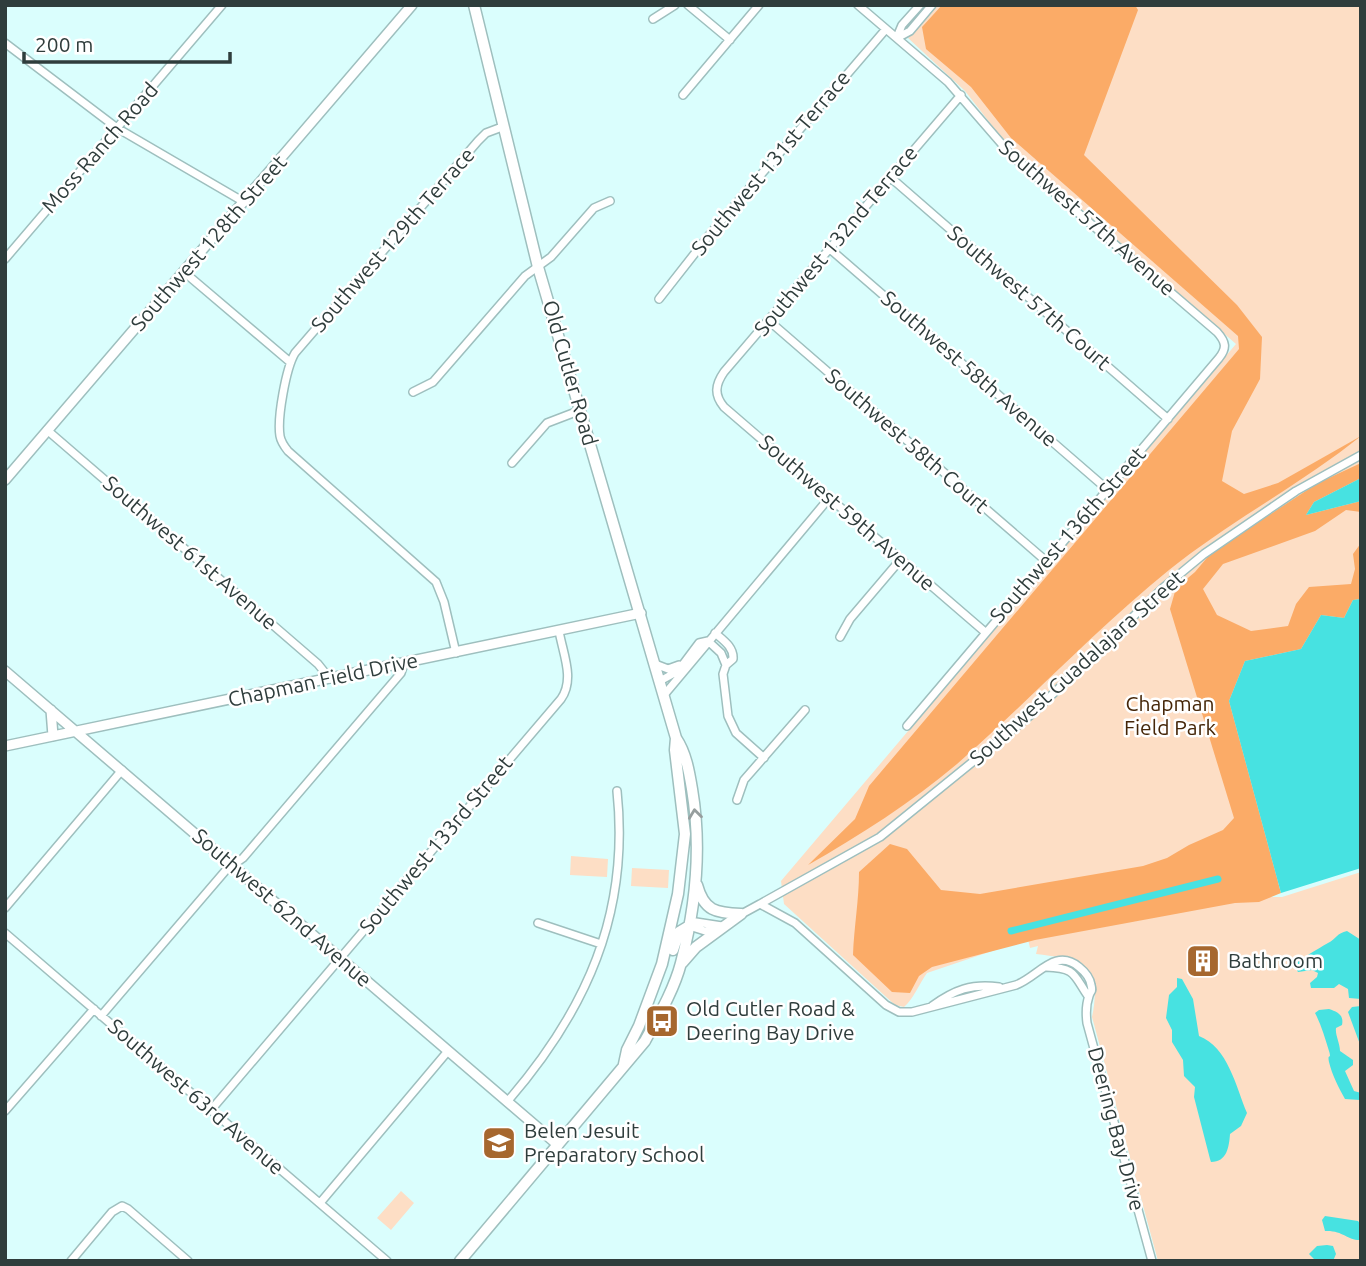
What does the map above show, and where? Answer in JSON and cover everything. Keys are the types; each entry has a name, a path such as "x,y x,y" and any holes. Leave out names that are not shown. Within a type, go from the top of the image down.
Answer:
{"main road":[{"name":"Old Cutler Road","path":"474,5 538,267 676,738 684,754 693,795 698,839 697,882 689,926"},
{"name":"Old Cutler Road","path":"639,1026 662,964 673,922 685,834 675,750 676,738"},
{"path":"685,834 687,865 682,911 683,919 689,926"},
{"path":"697,882 700,896 710,908 722,913 741,914"},
{"path":"681,963 696,947 741,914"},
{"path":"460,1261 645,1041 664,1006 681,963 689,926"},
{"path":"623,1065 627,1050 661,988 677,936 682,929 689,926"}],"street":[{"name":"Moss Ranch Road","path":"6,256 222,5"},
{"name":"Southwest 128th Street","path":"5,480 412,5"},
{"path":"653,19 675,5"},
{"path":"688,5 730,40"},
{"path":"683,95 759,5"},
{"name":"Southwest 57th Avenue","path":"858,5 961,95 1013,157 1217,332 1225,343"},
{"path":"897,37 902,24 920,5"},
{"path":"897,37 910,31 932,5"},
{"name":"Southwest 131st Terrace","path":"659,299 710,234 886,29"},
{"path":"5,43 117,128 244,202"},
{"name":"Southwest 132nd Terrace","path":"716,390 724,372 961,95"},
{"name":"Southwest 129th Terrace","path":"290,362 478,141 486,133 502,127"},
{"name":"Southwest 57th Court","path":"890,177 1168,419"},
{"path":"413,392 433,382 524,276 551,257 594,208 610,201"},
{"name":"Southwest 58th Avenue","path":"830,249 1108,490"},
{"path":"184,272 290,362 280,422 282,443 292,455 432,577 442,595 456,653"},
{"name":"Southwest 58th Court","path":"768,320 1046,561"},
{"name":"Southwest 136th Street","path":"907,726 1168,419 1221,355 1225,343"},
{"name":"Southwest 59th Avenue","path":"716,390 724,407 985,632"},
{"path":"512,464 547,423 581,410"},
{"name":"Southwest 61st Avenue","path":"47,430 318,664 330,679"},
{"name":"Southwest Guadalajara Street","path":"760,904 880,837 1034,713 1164,587 1204,554 1304,486 1361,455"},
{"path":"664,695 830,497"},
{"path":"840,638 850,619 901,559"},
{"name":"Chapman Field Drive","path":"5,746 641,613"},
{"name":"Southwest 133rd Street","path":"211,1110 564,694 568,679 559,631"},
{"path":"715,633 733,652 733,659 726,665"},
{"path":"660,681 678,671 699,643 708,641"},
{"path":"708,641 721,653 726,665 724,680 730,720 736,733 764,758"},
{"path":"655,664 668,669 682,663"},
{"path":"101,1016 226,870 243,858 401,673 404,664"},
{"name":"Southwest 62nd Avenue","path":"5,671 558,1145"},
{"path":"50,709 52,736"},
{"path":"737,800 744,780 805,710"},
{"path":"5,908 122,770"},
{"path":"507,1102 565,1026 585,986 601,944 617,864 617,791"},
{"path":"689,926 696,922 722,926 760,904"},
{"name":"Deering Bay Drive","path":"760,904 795,923 889,1007 905,1013 1024,982 1059,959 1078,966 1086,974 1091,986 1087,1023 1152,1261"},
{"path":"538,923 601,944"},
{"name":"Southwest 63rd Avenue","path":"5,933 387,1261"},
{"path":"5,1111 94,1010"},
{"path":"320,1203 449,1051"},
{"path":"71,1261 119,1206 128,1209 188,1261"}],"green space":[{"name":"Chapman Field Park","path":"938,5 1361,5 1361,862 1132,922 1243,897 1282,897 1361,872 1361,1261 1158,1261 1092,1017 1094,986 1085,968 1076,962 1036,954 1038,946 1030,948 1028,939 927,973 904,1007 895,1005 784,904 781,881 1236,344 1004,141 965,91 908,38"},
{"path":"571,856 608,859 607,877 570,875"},
{"path":"632,868 669,870 668,888 631,886"},
{"path":"401,1191 414,1203 391,1230 377,1218"}],"shaded area":[{"path":"942,5 1135,5 1138,10 1084,155 1237,305 1262,337 1260,379 1232,431 1222,481 1244,494 1278,483 1361,436 1169,570 984,740 922,792 808,865 855,819 869,786 1239,349 1238,336 1011,138 971,87 926,49 922,27"},
{"path":"1361,463 1361,478 1314,502 1306,515 1361,501 1361,512 1346,510 1315,531 1223,564 1203,589 1217,615 1251,631 1288,626 1296,604 1309,587 1351,584 1355,569 1353,554 1361,543 1361,599 1353,600 1344,618 1321,615 1301,649 1245,661 1229,701 1281,893 1259,902 1235,903 1035,940 932,967 919,976 910,993 892,992 853,955 859,872 890,844 907,849 941,890 980,894 1143,866 1167,858 1223,830 1234,818 1170,609 1176,588 1195,572 1211,553 1318,483"}],"water":[{"path":"1361,478 1361,501 1306,515 1314,502"},
{"path":"1361,599 1361,868 1281,893 1229,701 1245,661 1301,649 1321,615 1344,618 1353,600"},
{"path":"1347,931 1361,940 1361,999 1349,998 1348,989 1339,984 1334,988 1311,988 1310,983 1318,973 1312,970 1298,972 1294,965"},
{"path":"1177,978 1182,979 1193,999 1199,1036 1209,1041 1224,1058 1247,1113 1241,1126 1230,1134 1224,1157 1211,1162 1194,1097 1195,1087 1184,1076 1183,1060 1172,1042 1172,1030 1166,1018 1169,995 1177,987"},
{"path":"1361,1006 1361,1047 1348,1012 1352,1007"},
{"path":"1329,1009 1341,1016 1342,1025 1336,1028 1340,1051 1353,1060 1353,1065 1345,1071 1354,1091 1361,1093 1360,1100 1345,1099 1332,1072 1329,1051 1315,1013"},
{"path":"1325,1216 1358,1221 1361,1225 1361,1240 1325,1231 1322,1220"},
{"path":"1317,1246 1333,1246 1336,1254 1333,1261 1316,1261 1309,1254"}],"waterway":[{"path":"1011,931 1218,879"}],"place":[{"name":"Bathroom","path":"1203,961"},
{"name":"Old Cutler Road & Deering Bay Drive","path":"662,1021"},
{"name":"Belen Jesuit Preparatory School","path":"499,1143"}]}
